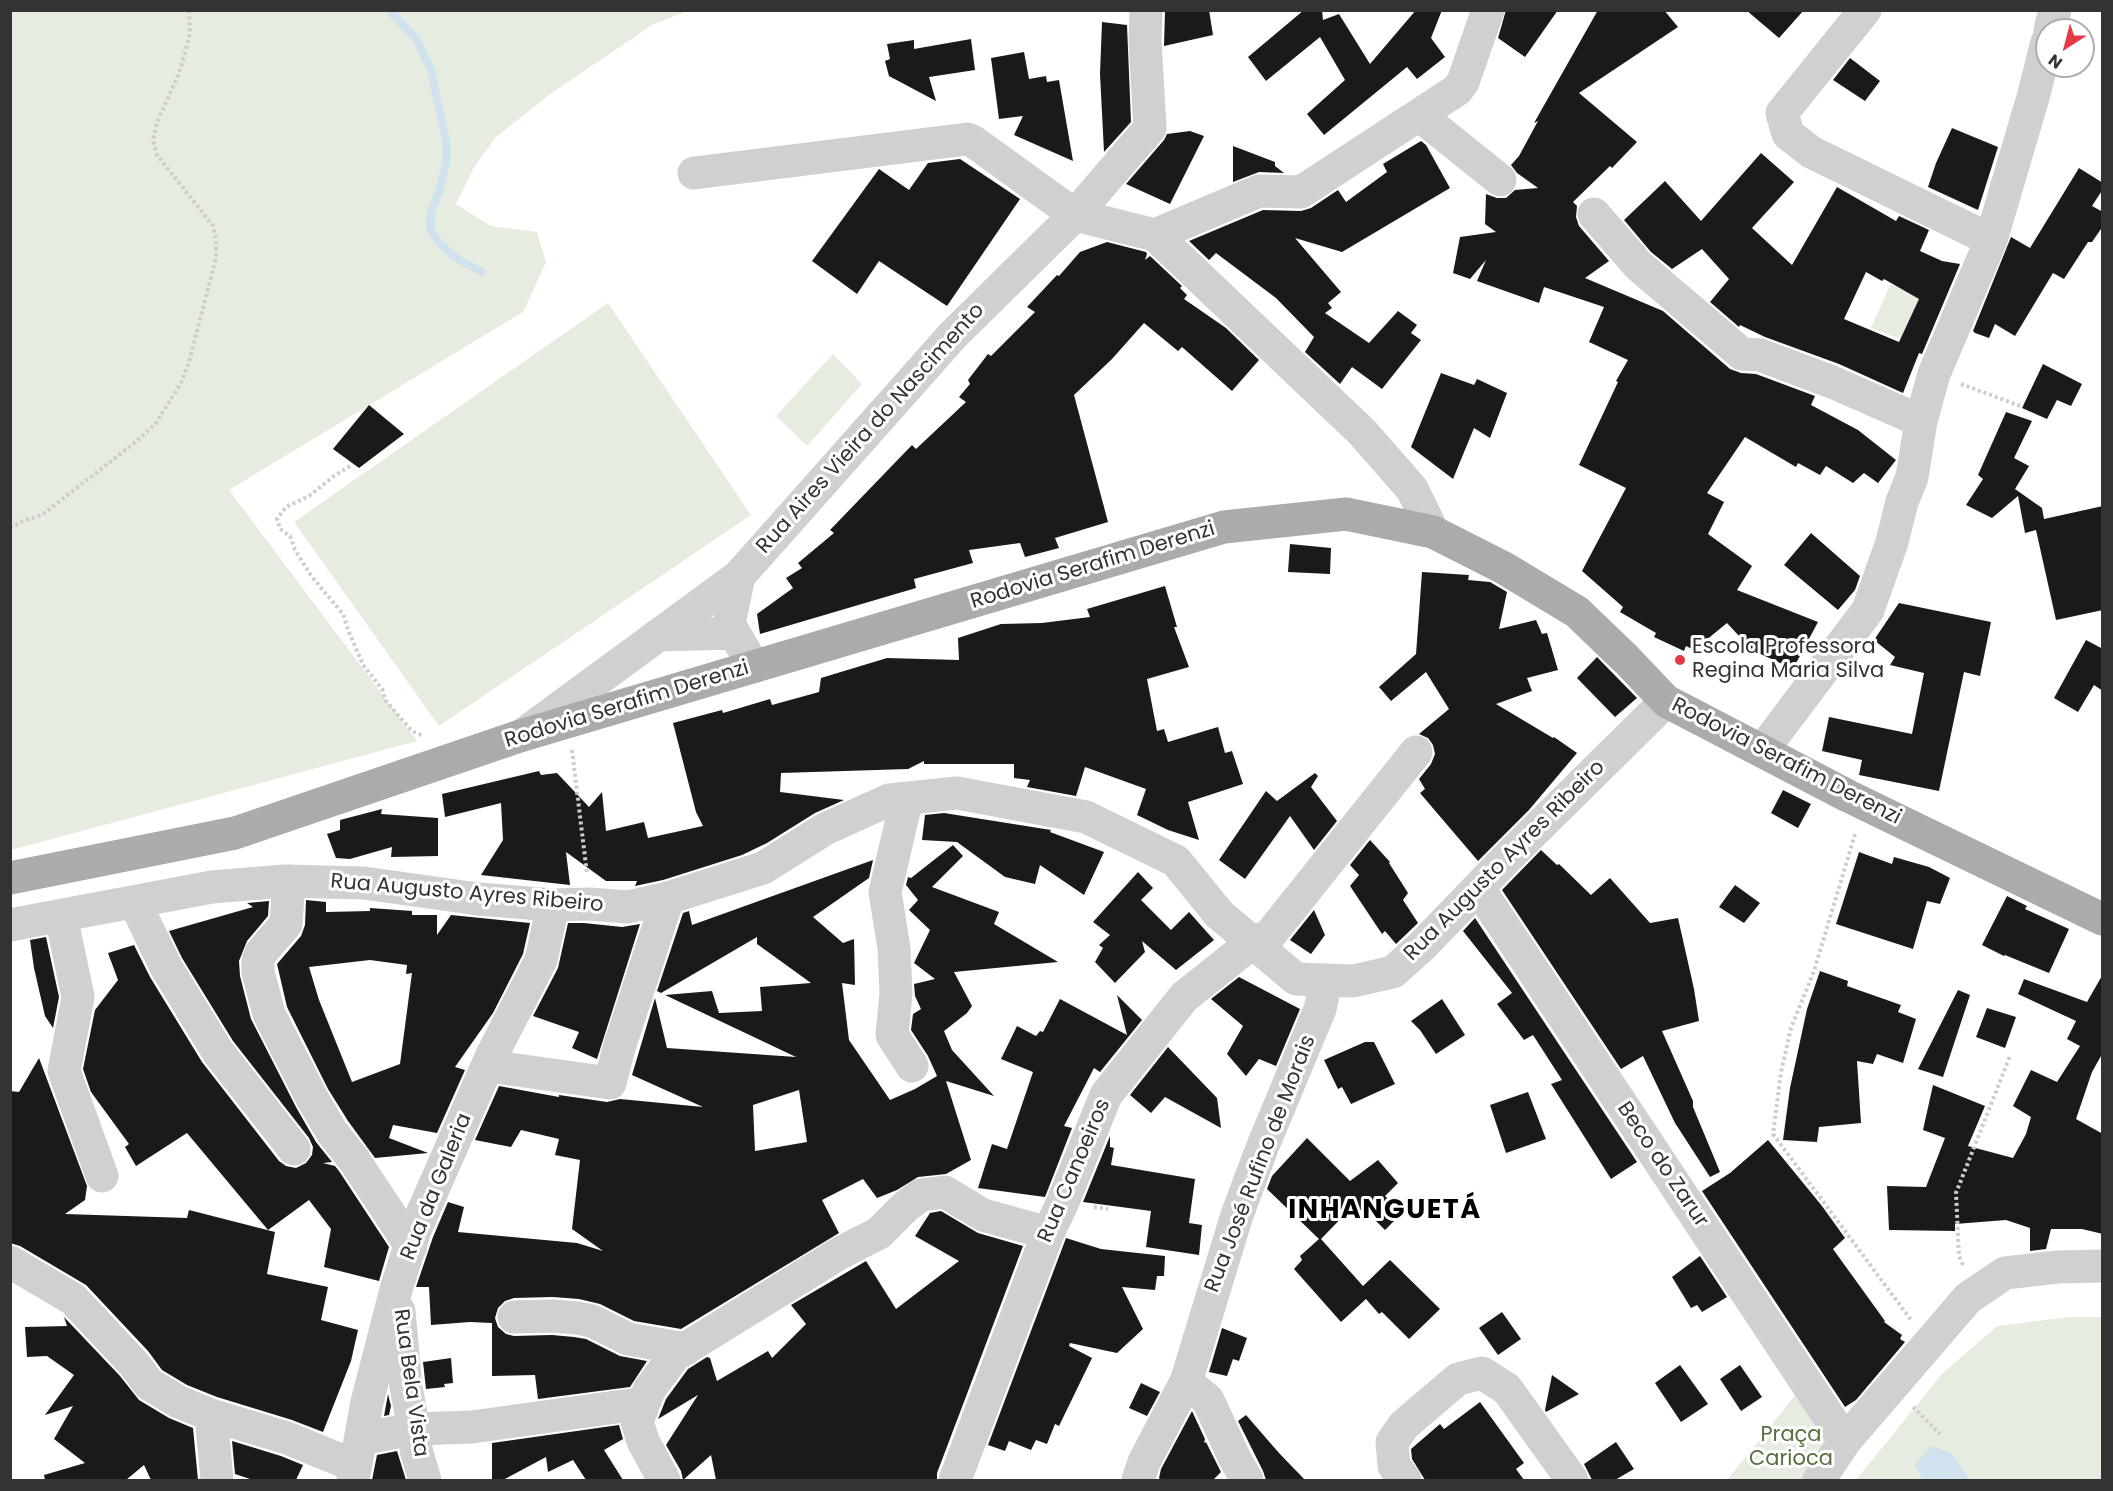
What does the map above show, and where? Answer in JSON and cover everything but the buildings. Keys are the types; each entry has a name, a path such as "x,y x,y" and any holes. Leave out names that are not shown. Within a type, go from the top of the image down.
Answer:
{"main road":[{"name":"Rodovia Serafim Derenzi","path":"10,878 235,833 520,736 1224,527 1346,514 1433,532 1504,568 1577,612 1666,701 1848,796 2103,919"}],"street":[{"name":"Rua Aires Vieira do Nascimento","path":"753,667 729,624 739,576 953,335 1075,215 1150,128 1145,40 1146,10"},
{"path":"1155,235 1259,191 1301,192 1457,90 1463,82 1488,10"},
{"path":"1865,10 1782,113 1788,134 1811,152 1990,240"},
{"path":"1762,751 1868,610 1912,477 1921,421 1934,374 1990,240 2038,78"},
{"path":"1419,115 1500,180"},
{"path":"694,173 968,139 974,141 1075,215 1155,235 1362,432 1412,489 1433,532"},
{"path":"1594,214 1638,265 1742,354 1760,355 1832,382 1921,421"},
{"path":"520,736 739,576"},
{"path":"658,635 734,633"},
{"path":"628,657 637,702"},
{"name":"Rua Augusto Ayres Ribeiro","path":"10,926 212,887 289,881 364,883 478,899 553,905 590,904 628,907 668,898 763,868 825,830 889,800 957,793 1086,817 1176,861 1219,914 1296,979 1353,981 1393,972 1422,946 1505,860 1666,701"},
{"name":"Rua Canoeiros","path":"955,1480 1048,1233 1106,1095 1184,997 1253,942 1269,936 1416,752"},
{"path":"907,798 885,891 894,948 896,993 892,1035 912,1066"},
{"path":"289,881 286,924 261,953 258,961 258,972 269,1014 332,1132 354,1160 411,1246"},
{"name":"Beco do Zarur","path":"1479,889 1845,1441"},
{"path":"488,1066 610,1083 619,1048 668,898"},
{"path":"135,903 166,967 218,1052 294,1149"},
{"name":"Rua da Galeria","path":"356,1462 367,1402 397,1286 415,1230 488,1066 541,960 553,905"},
{"path":"61,916 78,997 64,1071 102,1176"},
{"name":"Rua José Rufino de Morais","path":"1138,1480 1144,1462 1186,1382 1237,1215 1262,1148 1320,1009 1326,980"},
{"path":"664,1480 643,1442 637,1421 649,1390 675,1355 840,1253 879,1233 905,1207 921,1195 945,1192 983,1215 1048,1233"},
{"path":"20,1264 73,1299 90,1315 149,1384 179,1402 211,1415 356,1462 413,1429 472,1427 630,1405 642,1409"},
{"path":"1819,1480 1845,1441 1968,1298 2006,1273 2103,1266"},
{"name":"Rua Bela Vista","path":"397,1286 406,1387 425,1480"},
{"path":"514,1317 577,1318 592,1321 628,1338 686,1349"},
{"path":"1402,1477 1394,1466 1392,1442 1404,1425 1458,1379 1482,1373 1507,1389 1572,1480"},
{"path":"1186,1382 1208,1400 1247,1480"},
{"path":"211,1415 217,1480"}],"path":[{"path":"10,528 42,515 137,441 156,423 181,383 189,362 214,268 216,240 213,226 157,155 153,140 157,122 178,76 187,46 190,32 189,10"},
{"path":"1934,374 2023,407"},
{"path":"350,465 309,496 285,507 277,519 280,529 290,536 312,577 343,614 363,665 381,689 386,701 403,722 424,737 446,762"},
{"path":"569,722 590,904"},
{"path":"1857,829 1814,971 1791,1028 1781,1072 1773,1134 1929,1344"},
{"path":"1968,1298 1970,1281 1959,1256 1956,1193 2010,1056"},
{"path":"1908,1401 1940,1434"}],"green space":[{"path":"11,11 687,11 652,25 549,95 495,138 473,169 456,204 491,226 537,232 546,262 523,312 229,490 417,741 11,850"},
{"path":"1890,285 1919,299 1900,339 1871,328"},
{"path":"608,303 751,515 439,726 294,522"},
{"path":"833,354 862,384 807,446 776,416"},
{"path":"2070,1317 2102,1317 2102,1480 1970,1480 1952,1453 1916,1465 1922,1480 1856,1480 1942,1374 1997,1326"},
{"name":"Praça Carioca","path":"1797,1393 1831,1439 1805,1480 1727,1480"}],"water":[{"path":"1931,1446 1952,1453 1970,1480 1922,1480 1915,1465"}],"waterway":[{"path":"389,10 417,40 431,70 446,141 446,163 440,189 431,212 430,229 440,244 459,260 482,272"}],"place":[{"name":"Escola Professora Regina Maria Silva","path":"1680,660"}],"district":[{"name":"INHANGUETÁ","path":"1385,1211"}]}
